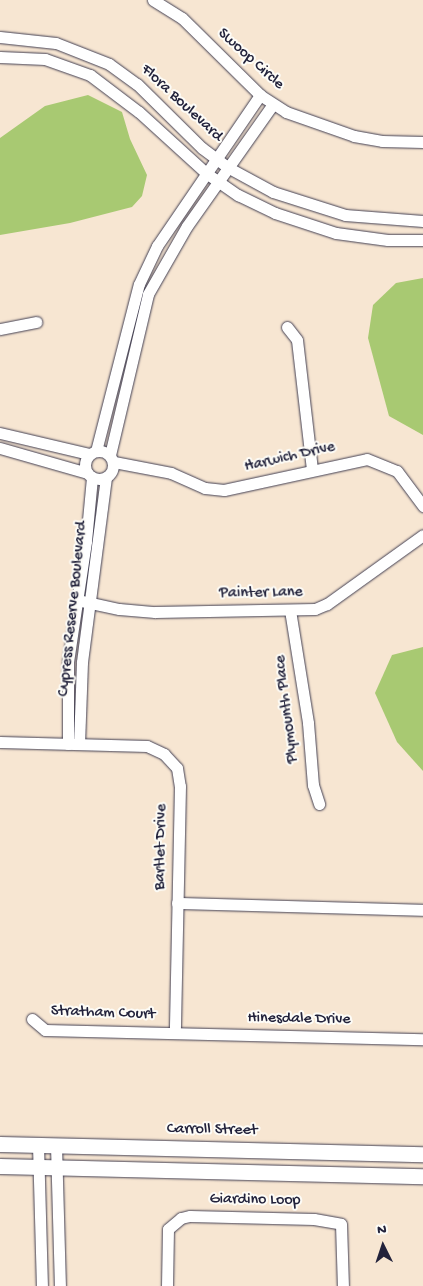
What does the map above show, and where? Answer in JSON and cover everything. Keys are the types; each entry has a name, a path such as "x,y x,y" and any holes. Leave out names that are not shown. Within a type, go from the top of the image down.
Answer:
{"main road":[{"name":"Carroll Street","path":"0,1144 423,1154"},
{"path":"0,1166 420,1174"}],"street":[{"name":"Swoop Circle","path":"153,0 182,18 260,95 274,104 319,126 354,136 382,142 423,142"},
{"name":"Flora Boulevard","path":"0,38 56,43 109,64 137,84 189,137 215,158 229,168 273,192 324,210 368,219 423,221"},
{"name":"Flora Boulevard","path":"0,56 45,60 90,75 140,112 206,173 258,206 326,230 388,240 423,240"},
{"path":"92,452 139,284 175,218 260,95"},
{"name":"Cypress Reserve Boulevard","path":"73,744 89,603 110,467 148,294 187,226 274,104"},
{"path":"240,123 254,132"},
{"path":"175,218 187,226"},
{"path":"0,329 36,322"},
{"path":"287,327 297,340 312,469"},
{"path":"125,335 137,339"},
{"path":"0,433 92,452 110,467 90,475 0,448"},
{"name":"Cypress Reserve Boulevard","path":"73,744 68,662 77,600 90,475 85,467 92,452"},
{"name":"Harwich Drive","path":"110,467 171,473 205,488 224,490 351,460 367,459 382,462 397,471 423,506"},
{"name":"Painter Lane","path":"77,600 155,612 314,609 327,604 423,534"},
{"name":"Plymounth Place","path":"290,610 308,723 313,785 319,804"},
{"name":"Bartlet Drive","path":"0,742 146,746 164,754 177,768 180,786 175,1033"},
{"path":"177,904 423,910"},
{"name":"Stratham Court","path":"32,1020 45,1030 175,1033"},
{"name":"Hinesdale Drive","path":"175,1033 423,1039"},
{"path":"38,1144 42,1286"},
{"path":"56,1145 60,1286"},
{"name":"Giardino Loop","path":"167,1286 168,1229 180,1218 190,1216 314,1219 341,1224 343,1286"}],"green space":[{"path":"88,95 122,112 130,139 147,175 142,196 132,207 70,223 0,235 0,138 45,106"},
{"path":"423,278 423,435 389,416 368,338 373,305 396,283"},
{"path":"423,647 423,771 397,742 375,693 392,655"}]}
